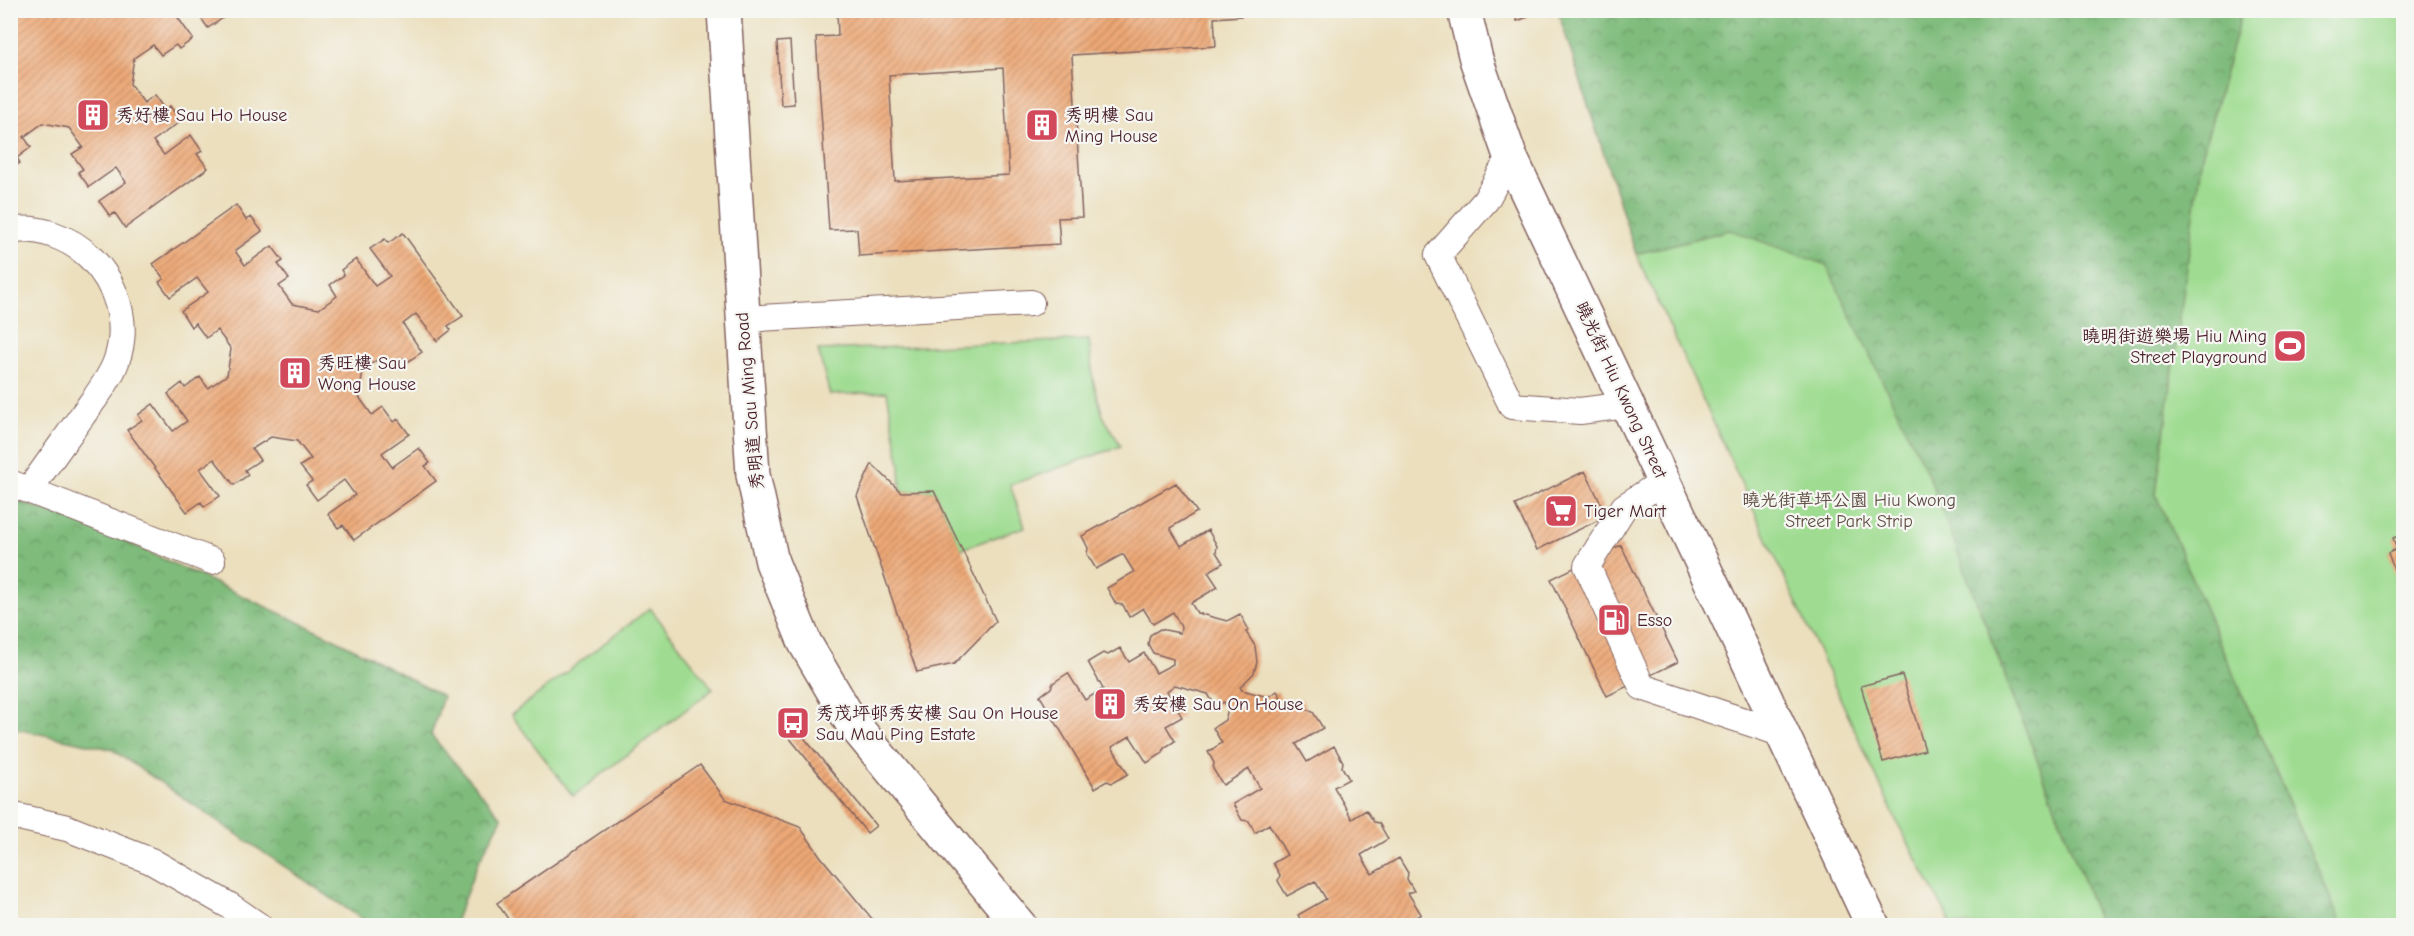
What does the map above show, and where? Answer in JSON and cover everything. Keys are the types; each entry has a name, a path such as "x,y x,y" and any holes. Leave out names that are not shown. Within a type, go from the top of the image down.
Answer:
{"main road":[{"name":"秀明道 Sau Ming Road","path":"724,10 753,475 772,562 805,643 850,720 1020,926"},
{"name":"曉光街 Hiu Kwong Street","path":"1464,10 1476,59 1510,156 1873,926"}],"lane":[{"path":"1510,156 1486,200 1438,255 1512,406 1580,411 1628,405"},
{"path":"10,231 18,229 50,233 79,247 102,270 117,298 122,330 116,362 101,390 20,487 212,561"},
{"path":"743,319 1031,303"},
{"path":"1664,481 1624,507 1587,566 1642,687 1783,734"},
{"path":"10,815 67,828 151,861 230,906 259,926"}],"green space":[{"path":"1558,11 2242,11 2202,156 2156,495 2342,925 2100,925 1930,479 1730,230 1636,254"},
{"name":"曉明街遊樂場 Hiu Ming Street Playground","path":"2242,11 2403,11 2403,925 2342,925 2156,495 2202,156"},
{"name":"曉光街草坪公園 Hiu Kwong Street Park Strip","path":"1730,230 1826,265 1930,479 2100,925 1952,925 1898,824 1636,254"},
{"path":"1089,340 1093,380 1103,416 1121,446 1010,485 1025,527 961,549 934,491 901,492 900,464 887,392 830,395 818,350"},
{"path":"10,498 101,530 335,639 443,696 431,735 502,818 478,863 455,922 457,925 371,925 111,749 11,728"},
{"path":"650,608 713,689 573,796 511,715"}],"building":[{"name":"秀好樓 Sau Ho House","path":"10,10 176,10 174,12 193,39 179,49 176,45 161,55 153,45 134,58 130,84 144,103 155,95 166,110 170,106 181,121 153,141 164,155 191,135 202,151 197,154 208,168 125,228 115,213 110,216 99,201 126,182 116,168 89,187 78,172 83,169 72,154 83,147 69,128 43,123 24,137 31,147 17,158 20,163 10,169"},
{"path":"195,10 224,10 220,13 223,18 208,28"},
{"name":"秀明樓 Sau Ming House","path":"837,10 1241,10 1241,16 1214,18 1216,46 1072,55 1082,217 1058,218 1060,244 859,256 857,229 829,230 816,37 838,36","holes":["1003,68 1009,175 895,181 889,75"]},
{"path":"1513,10 1526,10 1528,17 1517,21"},
{"path":"790,41 794,104 781,105 777,42"},
{"name":"秀旺樓 Sau Wong House","path":"236,205 246,220 251,217 262,231 235,251 245,265 272,246 283,261 278,264 289,279 279,286 292,304 319,309 337,296 330,285 344,275 341,270 356,259 375,286 390,276 370,249 385,239 388,243 403,233 463,316 448,326 451,330 437,341 416,314 403,324 422,352 407,362 404,358 390,368 381,357 363,370 359,397 372,415 383,407 394,422 398,419 409,434 382,453 392,467 419,448 430,463 425,466 436,481 354,540 343,525 338,528 328,514 355,495 344,480 317,500 306,485 312,481 300,466 311,459 297,441 271,437 252,449 260,460 245,470 248,475 234,485 214,459 200,469 220,496 204,507 201,502 187,512 127,430 142,420 138,415 153,404 173,431 187,421 168,394 182,383 185,388 200,377 208,388 227,375 231,349 217,330 206,338 195,323 191,327 181,311 208,292 197,278 170,297 159,282 164,279 153,264"},
{"path":"872,464 901,492 934,491 996,621 954,664 917,672 857,496"},
{"name":"Tiger Mart","path":"1585,471 1607,516 1537,550 1515,505"},
{"name":"秀安樓 Sau On House","path":"1176,483 1197,512 1170,528 1181,546 1208,530 1217,546 1216,552 1223,563 1208,572 1218,587 1191,603 1197,613 1227,621 1240,614 1249,630 1246,632 1255,646 1257,662 1254,673 1240,687 1242,690 1268,697 1277,691 1287,707 1301,699 1308,710 1313,712 1323,728 1296,744 1307,762 1334,746 1349,779 1334,787 1352,819 1366,810 1374,822 1379,823 1388,839 1361,855 1372,874 1399,858 1408,873 1407,879 1414,891 1408,893 1421,914 1402,926 1304,926 1298,915 1326,899 1315,881 1287,896 1278,881 1280,875 1273,863 1287,855 1269,824 1255,833 1249,821 1242,820 1233,804 1260,788 1249,769 1223,785 1213,769 1214,763 1208,752 1222,743 1213,728 1225,720 1228,709 1224,702 1215,706 1208,694 1175,685 1167,691 1182,717 1166,726 1175,741 1164,748 1163,753 1147,763 1130,736 1112,747 1128,774 1112,783 1107,781 1095,788 1040,696 1068,673 1085,700 1103,689 1088,662 1103,653 1108,655 1120,648 1129,662 1144,653 1156,673 1173,664 1173,659 1153,653 1148,644 1150,635 1160,629 1180,633 1181,627 1173,612 1153,624 1143,608 1129,617 1123,605 1116,604 1107,588 1134,572 1123,554 1096,569 1087,554 1088,548 1082,536"},
{"path":"2393,538 2404,540 2403,593 2388,553 2397,549"},
{"path":"1621,545 1678,662 1607,696 1551,579"},
{"path":"1902,675 1925,750 1883,762 1861,686"},
{"path":"797,729 876,826 867,833 788,736"},
{"path":"700,765 725,799 800,827 821,857 878,926 513,926 497,903"}],"place":[{"name":"秀好樓 Sau Ho House","path":"93,115"},
{"name":"秀明樓 Sau Ming House","path":"1042,125"},
{"name":"曉明街遊樂場 Hiu Ming Street Playground","path":"2290,346"},
{"name":"秀旺樓 Sau Wong House","path":"295,373"},
{"name":"Tiger Mart","path":"1561,511"},
{"name":"Esso","path":"1614,620"},
{"name":"秀安樓 Sau On House","path":"1110,704"},
{"name":"秀茂坪邨秀安樓 Sau On House Sau Mau Ping Estate","path":"793,723"}]}
